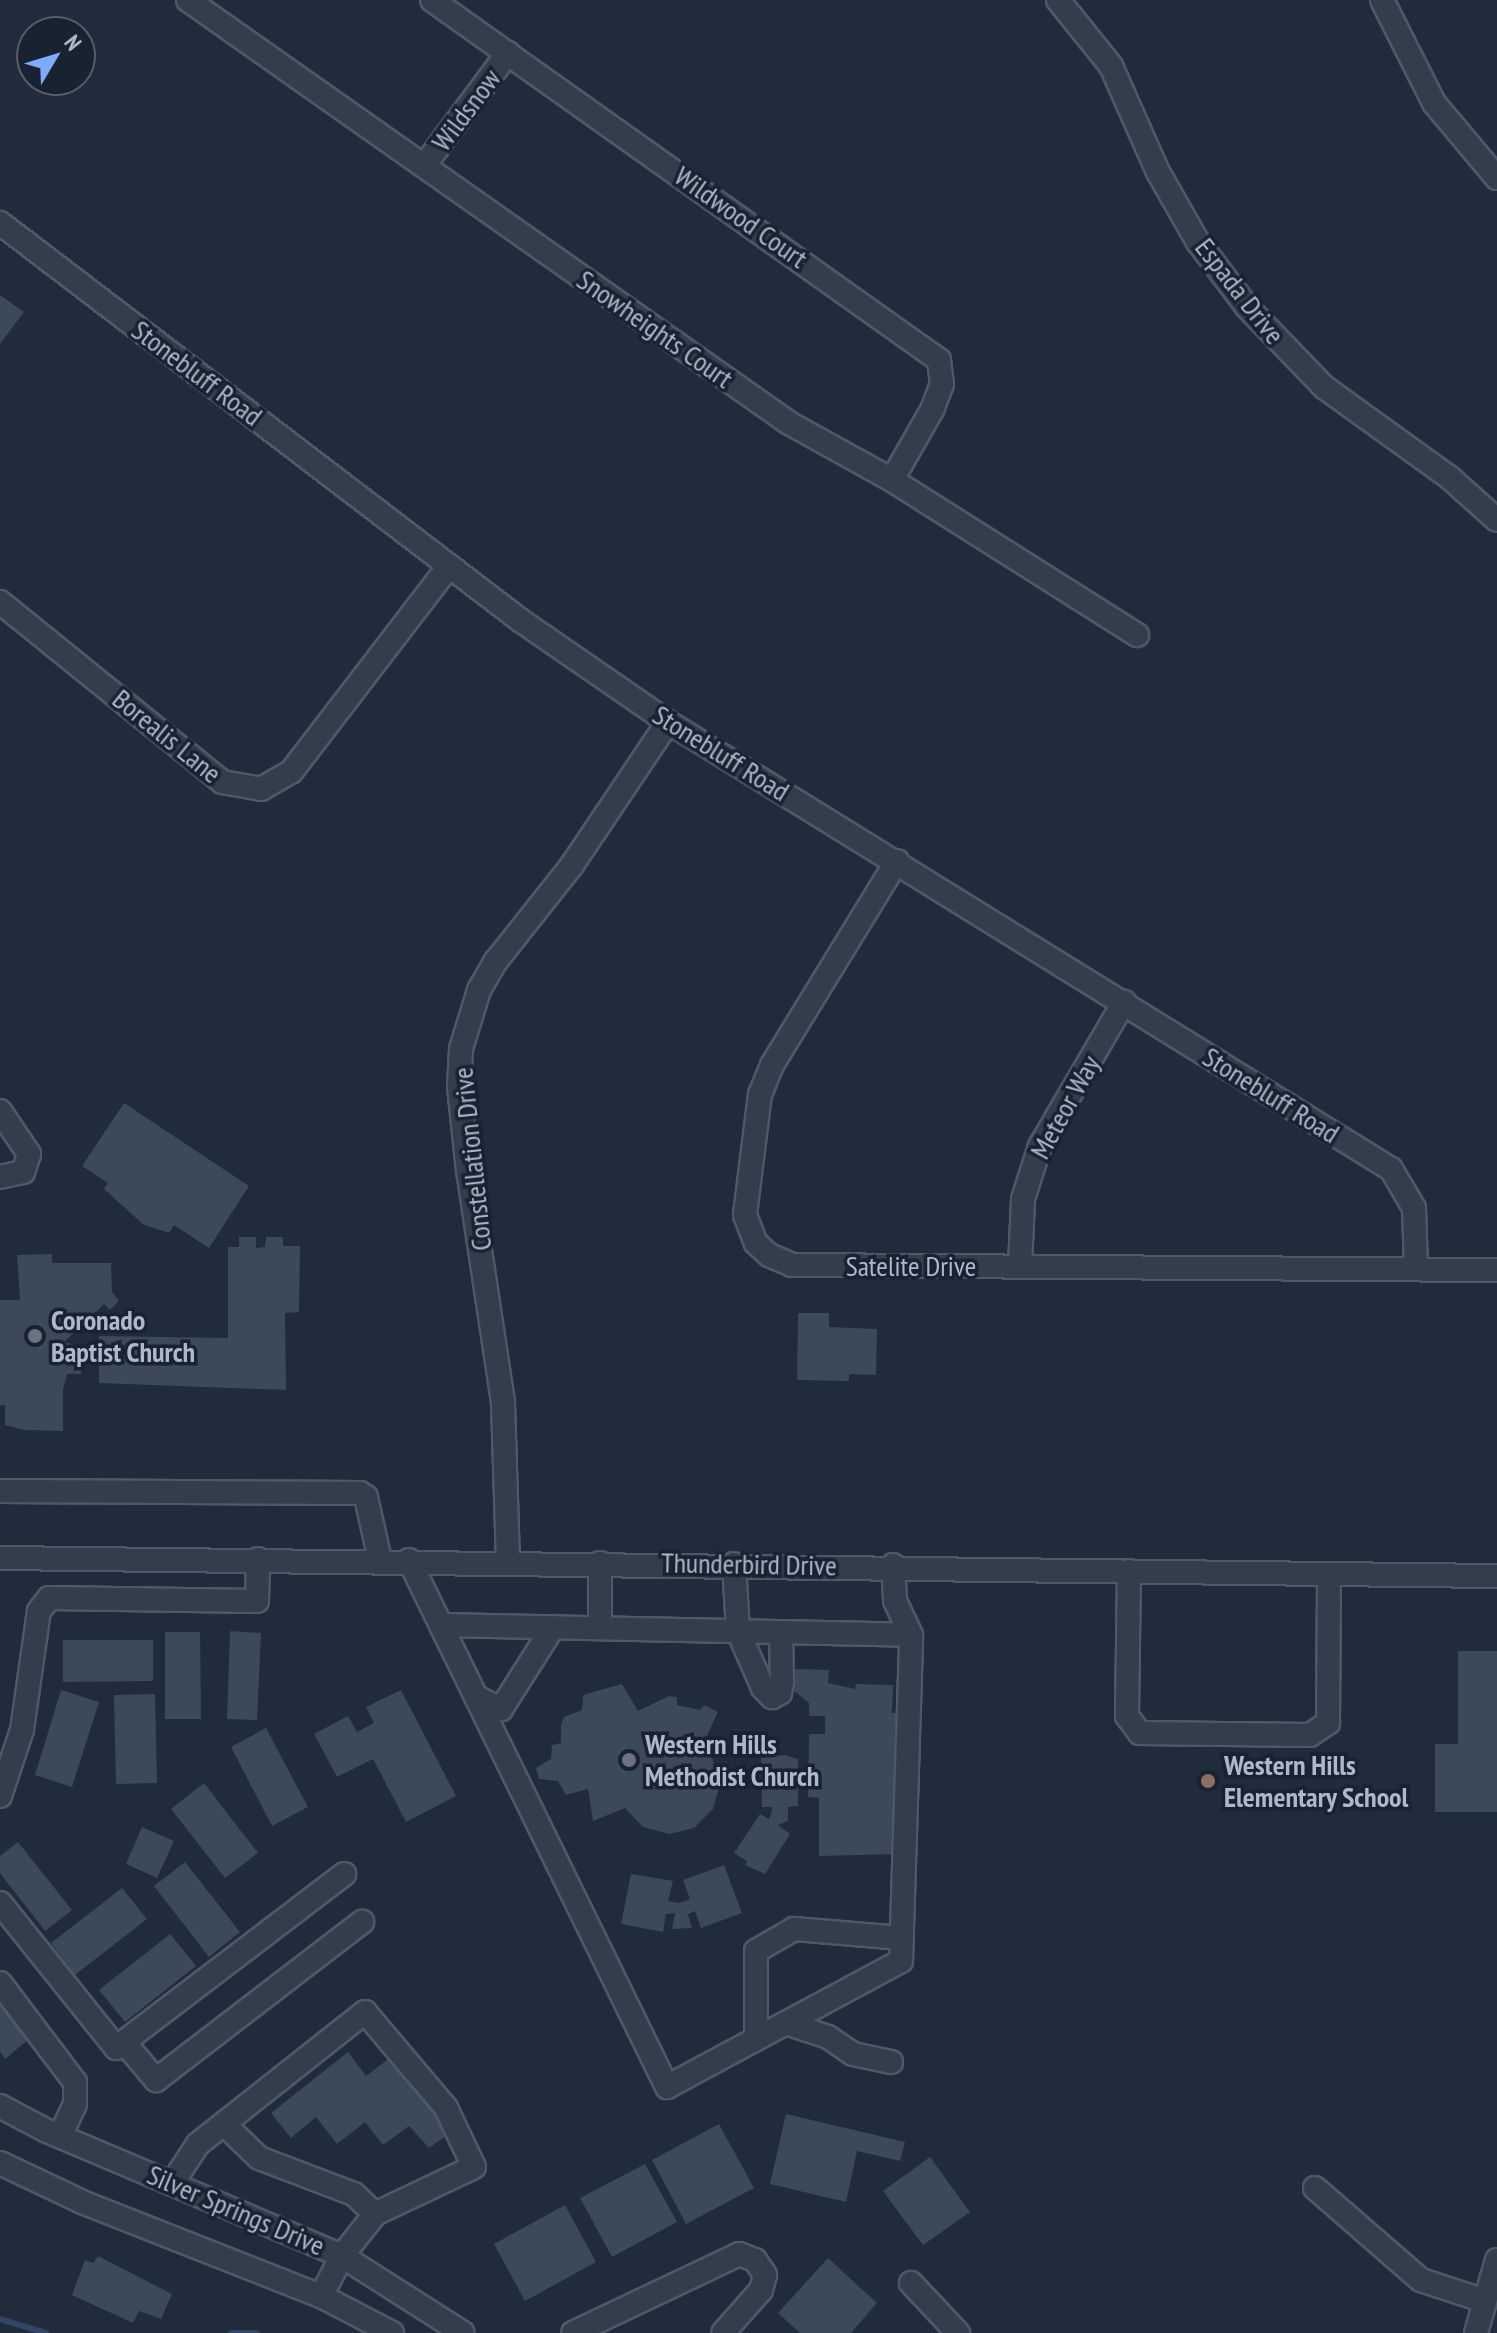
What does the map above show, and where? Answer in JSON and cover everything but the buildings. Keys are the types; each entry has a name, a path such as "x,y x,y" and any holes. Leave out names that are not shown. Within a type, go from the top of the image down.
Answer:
{"street":[{"name":"Snowheights Court","path":"188,0 789,423 892,480 1137,635"},
{"name":"Wildwood Court","path":"432,0 939,360 942,384 933,408 892,480"},
{"name":"Espada Drive","path":"1058,0 1111,66 1165,183 1198,242 1247,307 1324,387 1449,477 1497,520"},
{"path":"1382,0 1434,103 1497,178"},
{"name":"Wildsnow","path":"424,166 508,53"},
{"name":"Stonebluff Road","path":"0,223 449,566 668,722 1391,1169 1414,1208 1416,1269"},
{"name":"Borealis Lane","path":"0,602 222,782 261,789 291,772 449,566"},
{"name":"Constellation Drive","path":"508,1562 503,1402 468,1171 459,1087 461,1049 479,990 496,961 581,853 668,722"},
{"name":"Satelite Drive","path":"897,861 772,1065 760,1094 748,1227 769,1255 792,1265 1497,1270"},
{"name":"Meteor Way","path":"1020,1266 1023,1199 1040,1146 1124,1002"},
{"path":"0,1177 23,1172 29,1154 3,1117"},
{"path":"0,1491 360,1493 366,1497 380,1560"},
{"name":"Thunderbird Drive","path":"0,1558 893,1565 1497,1576"},
{"path":"0,1796 22,1730 39,1611 49,1598 257,1601 258,1559"},
{"path":"409,1560 667,2087 901,1961 911,1635 895,1600 893,1565"},
{"path":"600,1563 600,1628"},
{"path":"734,1564 738,1631 763,1688 772,1697 780,1693 782,1682 781,1632"},
{"path":"1129,1571 1127,1716 1140,1733 1310,1735 1328,1723 1329,1574"},
{"path":"441,1625 911,1635"},
{"path":"476,1697 501,1709 553,1627"},
{"path":"0,1903 116,2048 344,1874"},
{"path":"124,2042 156,2080 362,1922"},
{"path":"756,2039 756,1951 794,1929 902,1938"},
{"path":"0,1983 75,2082 75,2104 60,2136"},
{"path":"173,2182 198,2144 365,2012 446,2108 474,2167 375,2214 342,2256 321,2296"},
{"path":"786,2023 828,2037 853,2054 891,2062"},
{"name":"Silver Springs Drive","path":"0,2106 60,2136 342,2256 463,2333"},
{"path":"224,2124 259,2158 354,2194 375,2214"},
{"name":"Silver Springs Drive","path":"0,2163 82,2202 321,2296 392,2333"},
{"path":"1315,2188 1421,2280 1482,2300"},
{"path":"573,2333 739,2254 755,2260 765,2275 761,2290 723,2333"},
{"path":"1476,2333 1482,2300 1497,2260"},
{"path":"911,2283 958,2333"}],"waterway":[{"path":"0,2319 46,2333"},
{"path":"231,2333 257,2333"}],"place":[{"name":"Coronado Baptist Church","path":"35,1336"},
{"name":"Western Hills Methodist Church","path":"629,1760"},
{"name":"Western Hills Elementary School","path":"1208,1781"}]}
